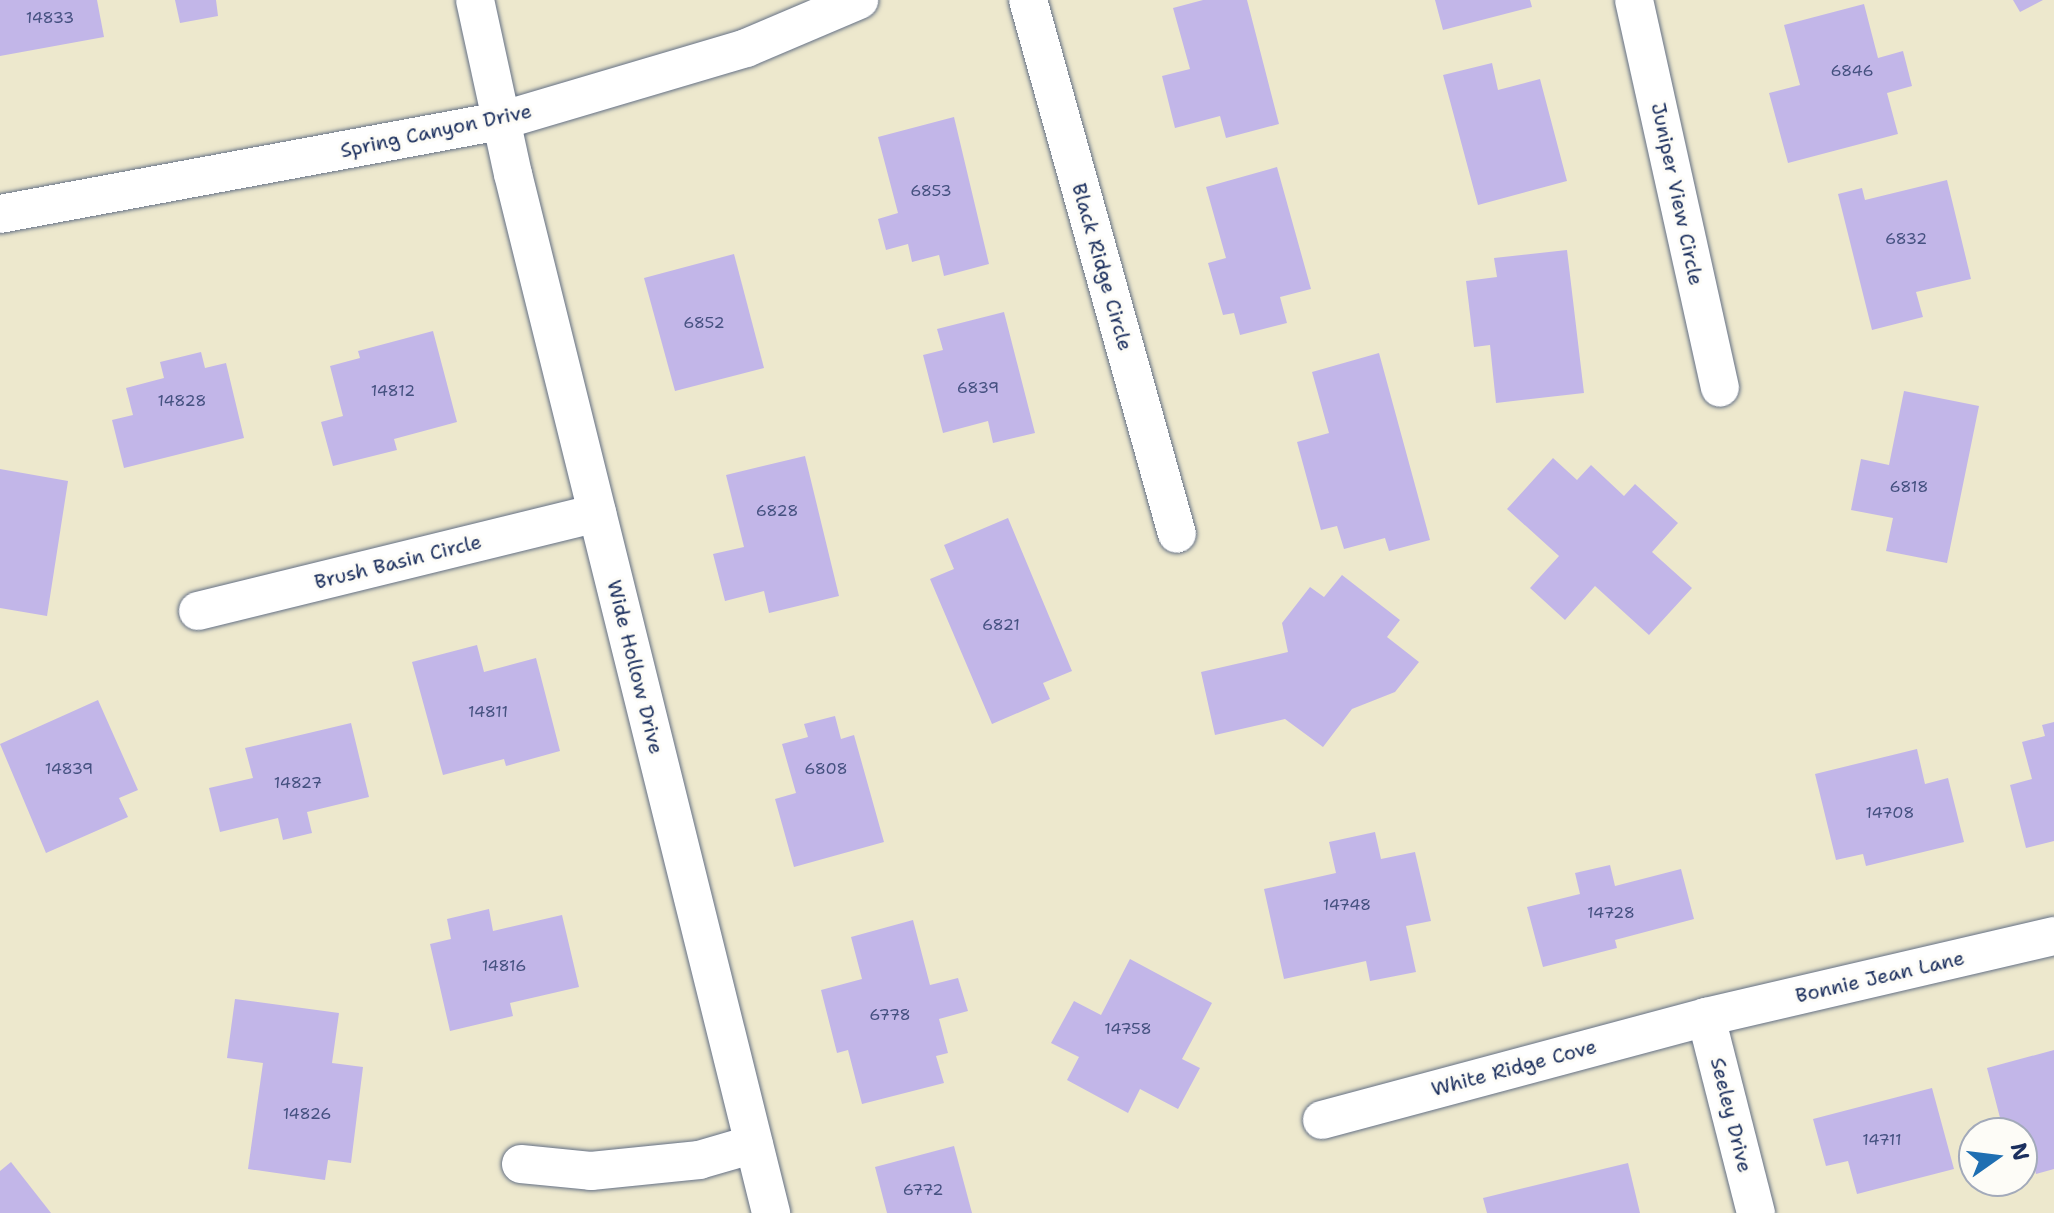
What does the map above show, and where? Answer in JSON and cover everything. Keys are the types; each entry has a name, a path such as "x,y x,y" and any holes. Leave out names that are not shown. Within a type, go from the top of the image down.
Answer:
{"street":[{"name":"Wide Hollow Drive","path":"475,0 500,121 771,1213"},
{"name":"Spring Canyon Drive","path":"0,214 500,121 746,48 859,0"},
{"name":"Black Ridge Circle","path":"1028,0 1177,534"},
{"name":"Juniper View Circle","path":"1634,0 1720,388"},
{"name":"Brush Basin Circle","path":"198,611 597,513"},
{"name":"Bonnie Jean Lane","path":"1706,1017 2054,936"},
{"name":"White Ridge Cove","path":"1322,1120 1706,1017"},
{"name":"Seeley Drive","path":"1706,1017 1756,1213"},
{"path":"521,1164 591,1171 699,1160 754,1144"}],"building":[{"path":"0,0 97,0 104,37 0,56"},
{"path":"175,0 216,0 218,16 180,23"},
{"path":"1203,0 1247,0 1279,124 1226,138 1220,116 1175,128 1162,76 1190,69 1173,8"},
{"path":"1435,0 1530,0 1532,7 1443,30"},
{"path":"2013,0 2043,0 2020,12"},
{"path":"1864,4 1878,58 1903,51 1912,86 1887,93 1898,134 1788,163 1769,93 1800,85 1784,25"},
{"path":"1492,63 1498,90 1540,79 1567,181 1478,205 1443,75"},
{"path":"954,117 989,264 944,276 939,255 912,262 908,244 886,250 878,219 898,213 878,137"},
{"path":"1277,167 1311,289 1280,297 1287,323 1240,335 1234,313 1223,315 1208,263 1226,258 1206,187"},
{"path":"1947,180 1971,279 1916,292 1923,317 1872,330 1838,194 1862,188 1865,200"},
{"path":"1567,250 1584,393 1496,403 1490,345 1474,347 1466,281 1497,277 1494,258"},
{"path":"734,254 764,368 675,391 644,278"},
{"path":"1004,312 1035,433 993,443 988,421 943,433 923,355 943,350 937,329"},
{"path":"433,331 457,422 394,439 397,450 333,466 321,422 343,416 330,366 360,358 358,351"},
{"path":"201,352 205,368 226,363 244,438 124,468 112,420 133,415 126,388 164,378 160,362"},
{"path":"1379,353 1430,540 1389,551 1385,538 1344,549 1337,526 1321,530 1297,442 1329,433 1312,372"},
{"path":"1904,391 1979,406 1947,563 1886,551 1893,518 1851,510 1861,459 1889,465"},
{"path":"805,456 839,596 769,613 764,591 725,601 713,554 744,547 726,475"},
{"path":"1553,458 1577,480 1591,465 1624,496 1635,484 1678,523 1652,552 1692,588 1649,635 1595,586 1565,620 1530,588 1559,556 1507,509"},
{"path":"0,469 68,481 47,616 0,608"},
{"path":"1008,518 1072,671 1043,683 1050,699 992,724 930,579 954,569 944,545"},
{"path":"1342,575 1400,620 1387,637 1419,662 1395,692 1352,709 1323,747 1285,719 1215,735 1201,672 1288,652 1282,623 1310,587 1324,597"},
{"path":"477,645 484,672 536,658 560,751 506,766 504,759 443,775 412,662"},
{"path":"98,700 138,790 119,798 128,817 46,853 0,744"},
{"path":"835,716 841,739 854,735 884,842 794,867 775,799 796,793 782,744 808,737 804,724"},
{"path":"2054,722 2054,841 2026,848 2010,785 2032,779 2022,742 2045,736 2042,725"},
{"path":"351,723 369,797 307,812 312,833 283,840 278,818 220,832 209,788 253,778 245,748"},
{"path":"1917,749 1925,784 1948,778 1964,842 1866,866 1863,854 1836,860 1815,774"},
{"path":"1375,832 1381,859 1415,852 1431,921 1406,926 1416,972 1370,981 1366,961 1284,979 1264,889 1336,873 1329,842"},
{"path":"1610,865 1615,886 1681,869 1694,919 1615,940 1617,948 1543,967 1527,907 1580,894 1575,873"},
{"path":"489,909 493,931 562,915 579,987 510,1003 513,1016 450,1031 430,944 451,939 447,919"},
{"path":"913,920 930,985 958,978 968,1011 939,1019 948,1053 936,1056 944,1083 862,1104 848,1050 837,1053 821,990 862,979 851,937"},
{"path":"1130,959 1212,1003 1182,1059 1200,1068 1178,1109 1140,1089 1128,1113 1067,1080 1079,1057 1051,1043 1074,1001 1101,1015"},
{"path":"235,999 339,1013 332,1063 363,1067 351,1163 328,1160 325,1180 248,1169 263,1063 227,1058"},
{"path":"2054,1050 2054,1169 2038,1173 2038,1117 2000,1117 1987,1068"},
{"path":"1932,1088 1954,1169 1857,1194 1848,1161 1826,1166 1813,1119"},
{"path":"954,1146 972,1213 887,1213 875,1167"},
{"path":"11,1162 51,1213 0,1213 0,1171"},
{"path":"1628,1163 1640,1213 1487,1213 1483,1198"}]}
